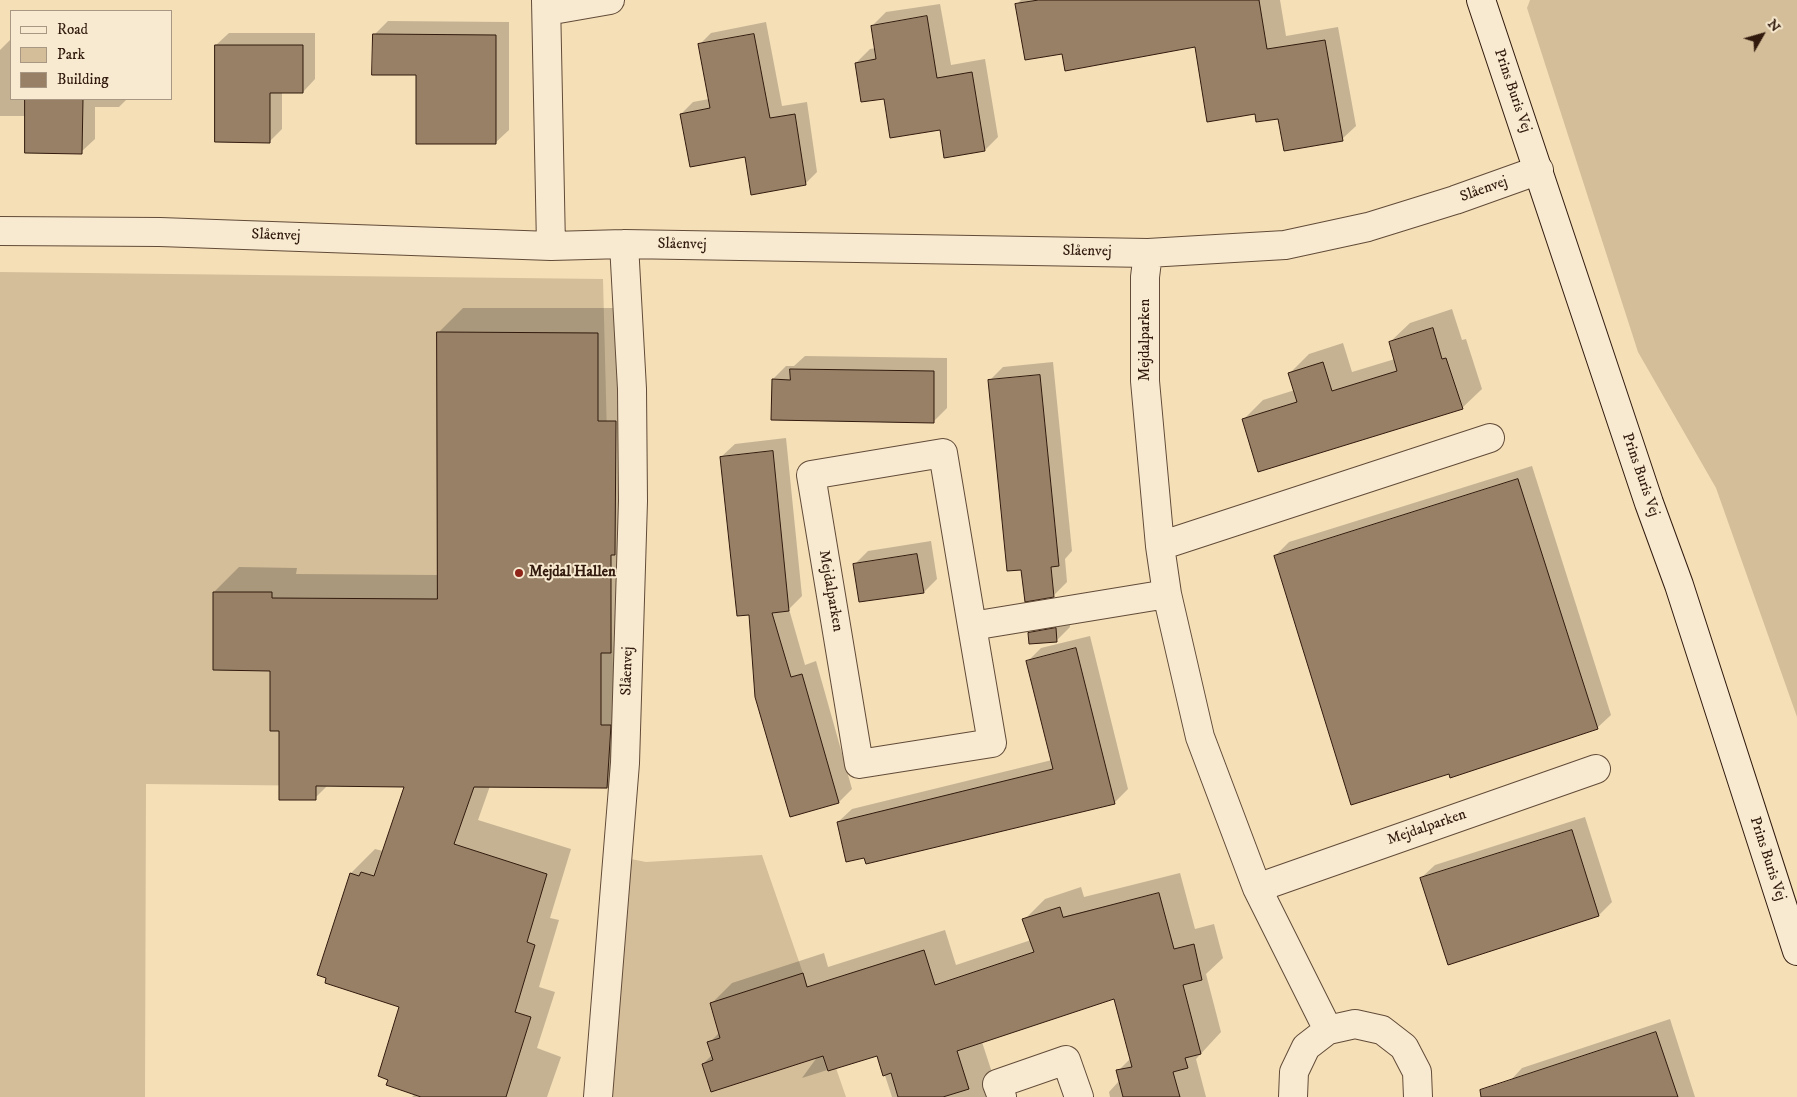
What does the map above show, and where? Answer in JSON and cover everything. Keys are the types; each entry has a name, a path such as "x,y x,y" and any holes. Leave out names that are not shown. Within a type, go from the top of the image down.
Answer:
{"street":[{"path":"551,246 546,6 610,0"},
{"name":"Prins Buris Vej","path":"1481,0 1649,503 1679,585 1797,951"},
{"name":"Slåenvej","path":"0,232 170,232 551,246 624,244 1148,253 1285,245 1368,227 1455,200 1539,170"},
{"name":"Slåenvej","path":"598,1097 625,763 633,511 632,389 624,244"},
{"name":"Mejdalparken","path":"1148,253 1145,277 1145,381 1160,546 1167,594 1200,737 1257,888 1328,1030"},
{"path":"1160,546 1490,438"},
{"name":"Mejdalparken","path":"943,453 972,626 992,743 860,764 811,475 943,453"},
{"path":"972,626 1167,594"},
{"name":"Mejdalparken","path":"1257,888 1596,769"},
{"path":"1293,1097 1294,1072 1306,1047 1328,1030 1355,1024 1382,1030 1404,1047 1417,1072 1418,1097"},
{"path":"1002,1097 997,1084 1066,1060 1080,1097"}],"green space":[{"path":"1530,0 1797,0 1797,717 1716,488 1638,352 1527,8"},
{"path":"0,272 603,279 616,789 146,784 145,1097 0,1097"},
{"path":"762,855 846,1097 609,1097 631,859 646,862"}],"building":[{"path":"1039,0 1259,0 1267,49 1325,40 1343,141 1284,151 1278,119 1256,122 1255,114 1207,122 1195,47 1065,71 1062,54 1025,60 1015,4"},
{"path":"927,16 937,78 972,72 985,151 944,158 940,130 890,138 884,99 861,102 855,63 876,59 871,26"},
{"path":"373,34 496,35 496,144 416,144 416,75 372,75"},
{"path":"754,34 770,118 795,114 806,185 751,195 745,157 690,167 680,114 710,108 698,44"},
{"path":"215,45 303,45 303,93 270,93 270,143 215,142"},
{"path":"25,100 83,100 82,154 25,153"},
{"path":"1433,328 1442,359 1446,358 1463,409 1258,472 1242,419 1297,402 1288,373 1323,362 1332,391 1397,371 1389,342"},
{"name":"Mejdal Hallen","path":"437,332 598,333 598,421 616,421 615,555 611,555 611,653 601,653 601,725 611,725 607,788 474,787 454,844 547,874 527,942 535,945 515,1012 531,1017 506,1097 421,1097 386,1085 388,1080 378,1076 399,1007 325,983 326,978 317,975 350,873 359,876 361,872 374,876 404,787 316,786 316,800 279,800 279,731 270,731 270,671 213,670 213,592 272,592 272,598 437,599"},
{"path":"790,369 934,371 934,423 771,420 772,379 790,380"},
{"path":"1040,375 1059,566 1051,567 1054,597 1025,602 1021,570 1007,571 988,380"},
{"path":"773,451 789,611 772,613 791,677 802,674 839,803 790,817 755,697 749,615 737,616 720,457"},
{"path":"1518,479 1598,729 1450,778 1449,774 1351,805 1274,556"},
{"path":"917,554 924,593 859,602 853,564"},
{"path":"1056,628 1057,642 1029,644 1028,633"},
{"path":"1076,648 1115,804 866,864 864,858 846,862 837,822 1053,769 1026,661"},
{"path":"1572,830 1599,916 1448,965 1420,878"},
{"path":"1159,893 1174,949 1194,944 1202,980 1183,985 1201,1054 1185,1058 1188,1068 1173,1072 1180,1097 1123,1097 1116,1070 1132,1067 1114,999 957,1051 969,1089 943,1097 898,1097 891,1073 883,1076 877,1056 828,1071 823,1056 711,1092 702,1064 713,1060 707,1042 720,1038 710,1003 803,973 807,987 924,950 935,985 1034,952 1022,919 1060,907 1063,917"},
{"path":"1656,1032 1678,1097 1481,1097 1480,1090"}],"place":[{"name":"Mejdal Hallen","path":"519,573"}]}
